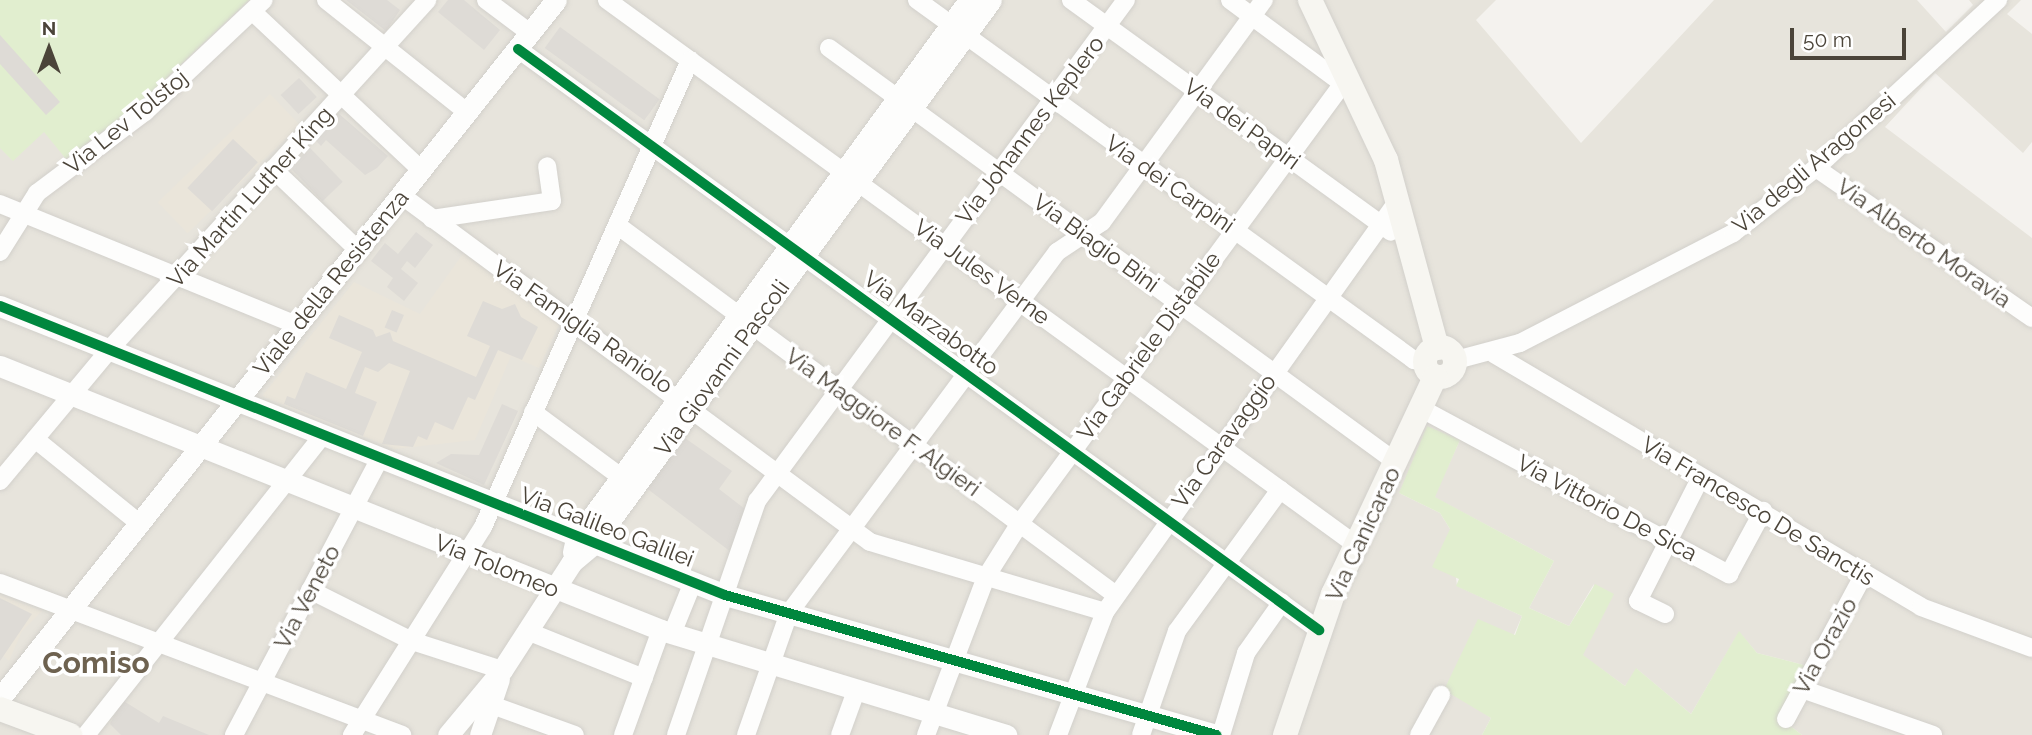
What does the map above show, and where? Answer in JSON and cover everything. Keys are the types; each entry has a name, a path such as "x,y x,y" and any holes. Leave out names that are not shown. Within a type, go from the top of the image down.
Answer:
{"main road":[{"path":"1310,0 1343,79 1399,199 1438,362"},
{"name":"Via Canicarao","path":"1285,735 1320,630 1356,545 1422,409 1438,362"},
{"path":"0,709 70,735"}],"street":[{"path":"326,0 467,112"},
{"name":"Via Martin Luther King","path":"0,481 109,350 427,0"},
{"name":"Via Marzabotto","path":"486,0 524,41 652,146 1320,630"},
{"name":"Viale della Resistenza","path":"0,698 556,0"},
{"name":"Via Jules Verne","path":"607,0 1356,545"},
{"name":"Via dei Carpini","path":"917,0 1053,101 1328,297 1438,362"},
{"name":"Via Giovanni Pascoli","path":"957,31 970,0"},
{"name":"Via Giovanni Pascoli","path":"584,542 957,31 990,0"},
{"name":"Via dei Papiri","path":"1071,0 1412,248"},
{"name":"Via Johannes Keplero","path":"676,735 757,501 1126,0"},
{"path":"1230,0 1343,79"},
{"path":"746,735 789,613 1057,252 1086,236 1144,165 1264,0"},
{"name":"Via degli Aragonesi","path":"1438,362 1494,354 1734,233 1816,168 1998,0"},
{"path":"258,6 342,96 421,170"},
{"name":"Via Lev Tolstoj","path":"0,252 37,193 145,112 258,6"},
{"name":"Via Biagio Bini","path":"829,48 1396,462"},
{"path":"357,727 467,554 492,505 690,60"},
{"name":"Via Gabriele Distabile","path":"926,735 985,577 1020,523 1343,79"},
{"path":"432,219 552,201 547,166"},
{"name":"Via Alberto Moravia","path":"1816,168 2032,318"},
{"path":"273,169 357,249"},
{"name":"Via Famiglia Raniolo","path":"401,195 575,317 853,526 870,542 1105,612"},
{"name":"Via Caravaggio","path":"1058,735 1105,612 1166,519 1399,199"},
{"path":"0,204 297,325"},
{"name":"Via Maggiore F. Algieri","path":"617,225 1116,595"},
{"name":"Via Galileo Galilei","path":"0,306 584,542 725,595 1073,697 1145,726 1219,735"},
{"name":"Via Francesco De Sanctis","path":"1494,354 1763,511 1864,574 1980,633 2032,648"},
{"name":"Via Tolomeo","path":"0,366 202,445 553,590 666,632 770,667 997,734"},
{"name":"Via Giovanni Pascoli","path":"448,735 502,670 572,562 621,477 687,401"},
{"name":"Via Vittorio De Sica","path":"1422,409 1729,574 1763,511"},
{"path":"533,412 621,477"},
{"path":"86,735 323,435"},
{"path":"35,439 139,523"},
{"name":"Via Veneto","path":"234,735 380,458"},
{"path":"1665,614 1638,601 1702,477"},
{"path":"1145,726 1177,631 1280,490"},
{"name":"Via Orazio","path":"1786,719 1864,574"},
{"path":"623,735 643,678 693,582"},
{"path":"0,583 262,682 357,727 402,735"},
{"path":"310,590 412,641 502,670 486,721"},
{"path":"1219,735 1246,653 1282,602"},
{"path":"527,631 643,678"},
{"path":"1802,689 1933,735"},
{"path":"840,735 856,691"},
{"path":"1419,735 1441,695"},
{"path":"463,716 575,735"}],"shaded area":[{"path":"0,0 1496,0 1476,20 1581,143 1714,0 1917,0 1946,32 1973,5 1969,0 2021,0 2007,14 2032,34 2032,142 2023,153 1935,73 1885,127 2032,238 2032,735 1802,735 1780,718 1804,665 1757,653 1739,632 1691,714 1637,669 1625,686 1582,655 1594,584 1569,626 1529,608 1554,561 1434,497 1460,440 1399,493 1440,513 1450,529 1457,586 1522,616 1481,711 1491,718 1482,735 0,735"},
{"path":"270,94 300,125 188,233 158,202"},
{"path":"465,251 562,318 539,368 511,356 475,440 395,449 262,396 354,282 420,314"},
{"path":"0,595 42,611 22,631 9,661 0,653"}],"green space":[{"path":"0,0 249,0 137,106 66,159 44,132 13,161 0,148"},
{"path":"1427,426 1460,440 1435,497 1554,561 1529,608 1569,626 1595,584 1614,594 1583,655 1625,686 1636,668 1691,714 1739,631 1757,653 1804,665 1780,718 1802,735 1482,735 1491,718 1444,690 1478,619 1515,635 1522,616 1456,586 1459,579 1432,567 1450,529 1440,513 1399,493"}],"building":[{"path":"346,0 387,0 400,10 386,31"},
{"path":"448,0 464,0 500,30 484,50 438,12"},
{"path":"560,27 660,99 644,120 545,48"},
{"path":"0,35 60,102 46,115 0,64"},
{"path":"299,78 317,97 298,114 281,95"},
{"path":"338,113 388,156 377,168 365,175 326,140 321,146 313,138"},
{"path":"233,139 258,162 212,211 187,188"},
{"path":"310,148 343,182 323,201 290,167"},
{"path":"416,232 433,245 415,268 407,261 401,269 418,283 404,301 387,287 393,278 371,261 385,243 398,254"},
{"path":"483,301 502,309 515,304 521,317 538,327 522,360 498,350 475,400 468,397 453,430 435,422 427,440 418,436 413,447 382,444 410,371 389,363 378,372 365,367 355,393 377,402 363,436 284,404 287,396 295,399 306,372 346,389 362,352 329,338 339,315 373,330 376,337 390,332 393,341 476,377 490,346 467,336"},
{"path":"392,310 404,315 397,333 385,327"},
{"path":"502,404 518,411 484,485 436,463 451,454 479,455"},
{"path":"682,436 732,471 719,489 745,509 731,552 645,487"},
{"path":"0,598 32,614 0,661"},
{"path":"122,700 159,723 163,716 209,735 121,735 110,724"}],"cycle path":[{"path":"518,49 1319,630"},
{"path":"0,306 725,595 1216,735"}],"district":[{"name":"Comiso","path":"96,663"}]}
